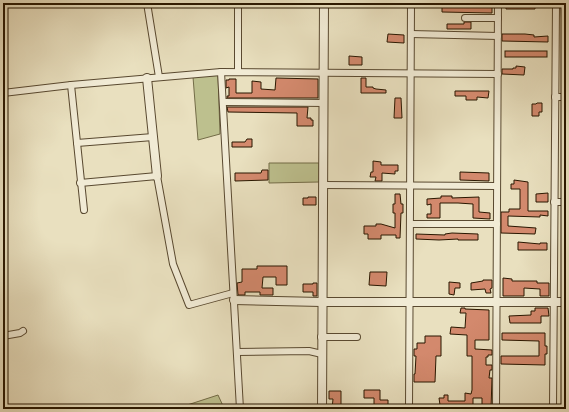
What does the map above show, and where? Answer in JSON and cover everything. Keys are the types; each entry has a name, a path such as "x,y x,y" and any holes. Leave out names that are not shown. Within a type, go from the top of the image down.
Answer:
{"street":[{"path":"147,3 159,77"},
{"path":"238,3 238,71"},
{"path":"322,409 321,302 324,3"},
{"path":"409,409 411,3"},
{"path":"496,409 498,3"},
{"path":"553,409 556,3"},
{"path":"465,18 498,18"},
{"path":"411,34 498,36"},
{"path":"3,93 70,85 238,71 498,74"},
{"path":"221,72 240,409"},
{"path":"147,78 157,176 173,264 189,305 233,296 321,302 566,302"},
{"path":"70,85 84,210"},
{"path":"555,97 566,97"},
{"path":"222,102 324,103"},
{"path":"77,143 153,137"},
{"path":"80,183 157,176"},
{"path":"323,185 497,186"},
{"path":"554,202 566,202"},
{"path":"410,224 497,224"},
{"path":"3,336 20,334 23,331"},
{"path":"322,337 357,337"},
{"path":"236,352 309,350 322,354"}],"green space":[{"path":"218,74 220,134 198,140 193,77"},
{"path":"269,163 319,163 319,182 269,183"},
{"path":"218,395 224,408 236,405 236,409 175,409"}],"building":[{"path":"508,3 535,3 535,9 506,9 506,5 508,5"},
{"path":"561,3 566,4 566,35 562,35"},
{"path":"442,6 492,6 492,13 442,12"},
{"path":"464,22 471,22 471,29 447,29 447,24 464,24"},
{"path":"388,34 404,35 404,43 387,42"},
{"path":"502,34 525,34 534,35 534,37 548,36 548,42 502,41"},
{"path":"505,51 547,51 547,57 505,57"},
{"path":"349,56 362,57 362,65 349,65"},
{"path":"516,66 525,67 524,75 502,74 502,69 513,69 516,68"},
{"path":"276,78 318,79 318,98 227,98 227,96 229,96 229,87 226,88 226,80 236,79 236,93 252,93 252,81 261,82 261,89 275,90"},
{"path":"361,78 366,78 366,87 386,90 386,93 361,93"},
{"path":"455,91 489,91 488,98 477,97 477,100 466,100 466,96 455,96"},
{"path":"395,98 401,98 402,118 394,118"},
{"path":"542,103 542,112 539,112 539,116 532,116 532,104"},
{"path":"227,107 308,107 307,118 311,118 311,120 313,120 313,126 297,126 297,113 228,112"},
{"path":"247,139 252,139 252,147 232,147 232,142 245,142"},
{"path":"373,161 381,162 381,165 398,165 398,171 395,171 395,174 382,173 382,181 375,181 376,177 370,177 371,172 373,172"},
{"path":"262,170 268,170 268,180 235,181 235,173 261,173"},
{"path":"460,172 489,173 489,181 460,180"},
{"path":"514,180 528,182 528,211 548,211 548,216 508,216 508,226 536,228 535,234 501,233 501,212 509,212 509,209 520,209 520,189 511,189 511,184 514,184"},
{"path":"548,193 548,202 536,202 536,194"},
{"path":"395,194 400,194 401,204 403,204 403,213 401,213 400,238 396,238 396,235 381,235 381,239 368,239 368,234 364,234 364,226 376,226 376,224 381,224 395,228 395,213 393,213 393,204 395,204"},
{"path":"441,196 452,196 452,198 479,197 479,212 490,213 490,219 473,218 473,204 458,203 440,203 440,218 427,218 427,214 431,214 431,204 427,205 427,199 441,198"},
{"path":"316,197 316,205 303,205 303,198"},
{"path":"452,233 478,234 478,240 416,239 416,234 445,235"},
{"path":"518,242 540,244 547,243 547,250 518,250"},
{"path":"257,266 287,266 287,285 276,285 276,277 263,277 262,288 273,288 273,295 260,295 260,292 245,292 245,295 238,295 237,283 242,282 242,269 257,269"},
{"path":"370,272 387,272 386,286 369,285"},
{"path":"503,278 512,279 512,281 537,281 537,283 549,283 549,296 540,296 540,289 524,288 524,296 503,296"},
{"path":"483,280 492,280 492,288 490,289 491,293 486,293 485,289 471,290 471,283"},
{"path":"449,282 460,283 460,288 455,288 454,295 449,294"},
{"path":"317,283 317,296 313,296 313,292 303,292 303,284"},
{"path":"461,308 489,310 489,340 475,340 475,349 492,350 492,355 488,355 488,357 486,357 486,365 492,365 489,378 492,378 491,409 482,409 482,398 473,398 473,409 444,407 444,405 440,405 439,398 444,398 444,395 448,395 448,401 465,401 465,393 471,394 472,390 472,356 467,356 467,335 450,334 451,327 465,328 466,313 460,313"},
{"path":"535,308 548,308 549,316 541,316 541,323 510,323 509,316 531,315 531,311 535,311"},
{"path":"502,333 545,333 545,346 547,346 547,354 545,354 545,365 501,364 501,356 539,356 539,341 502,340"},
{"path":"425,336 441,336 441,356 436,356 435,382 414,382 416,356 414,356 414,349 417,349 417,343 425,343"},
{"path":"364,390 380,390 380,400 388,400 388,405 382,405 382,409 374,409 374,398 364,398"},
{"path":"329,391 341,391 341,409 332,409 333,399 329,399"}]}
